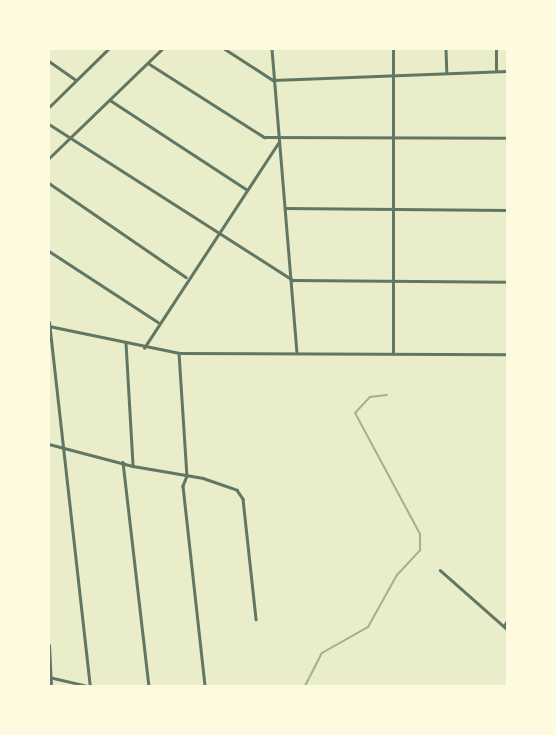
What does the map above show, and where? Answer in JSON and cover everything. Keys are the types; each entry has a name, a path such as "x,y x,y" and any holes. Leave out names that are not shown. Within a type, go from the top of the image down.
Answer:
{"street":[{"path":"49,107 108,49"},
{"path":"49,158 162,49"},
{"path":"225,49 273,80 447,72 507,72"},
{"path":"272,49 278,143 293,280 297,353"},
{"path":"393,49 395,138 392,210 393,354"},
{"path":"446,49 447,72"},
{"path":"496,49 496,71"},
{"path":"49,61 76,80"},
{"path":"148,62 264,137 288,135 395,138 507,138"},
{"path":"110,100 246,189"},
{"path":"49,124 217,234 293,280 507,282"},
{"path":"144,348 186,277 278,143"},
{"path":"49,183 186,277"},
{"path":"285,208 507,210"},
{"path":"49,251 158,322"},
{"path":"50,678 89,686 49,325 144,348 179,353 507,354"},
{"path":"126,343 133,466"},
{"path":"179,353 187,476 183,486 205,686"},
{"path":"49,444 123,461 133,466 187,476 237,490 242,498 256,619"},
{"path":"123,461 149,686"},
{"path":"440,570 506,627"},
{"path":"506,627 507,621"},
{"path":"49,645 51,686"}],"waterway":[{"path":"305,686 322,653 368,627 397,575 420,550 420,534 355,413 370,397 387,395"}]}
